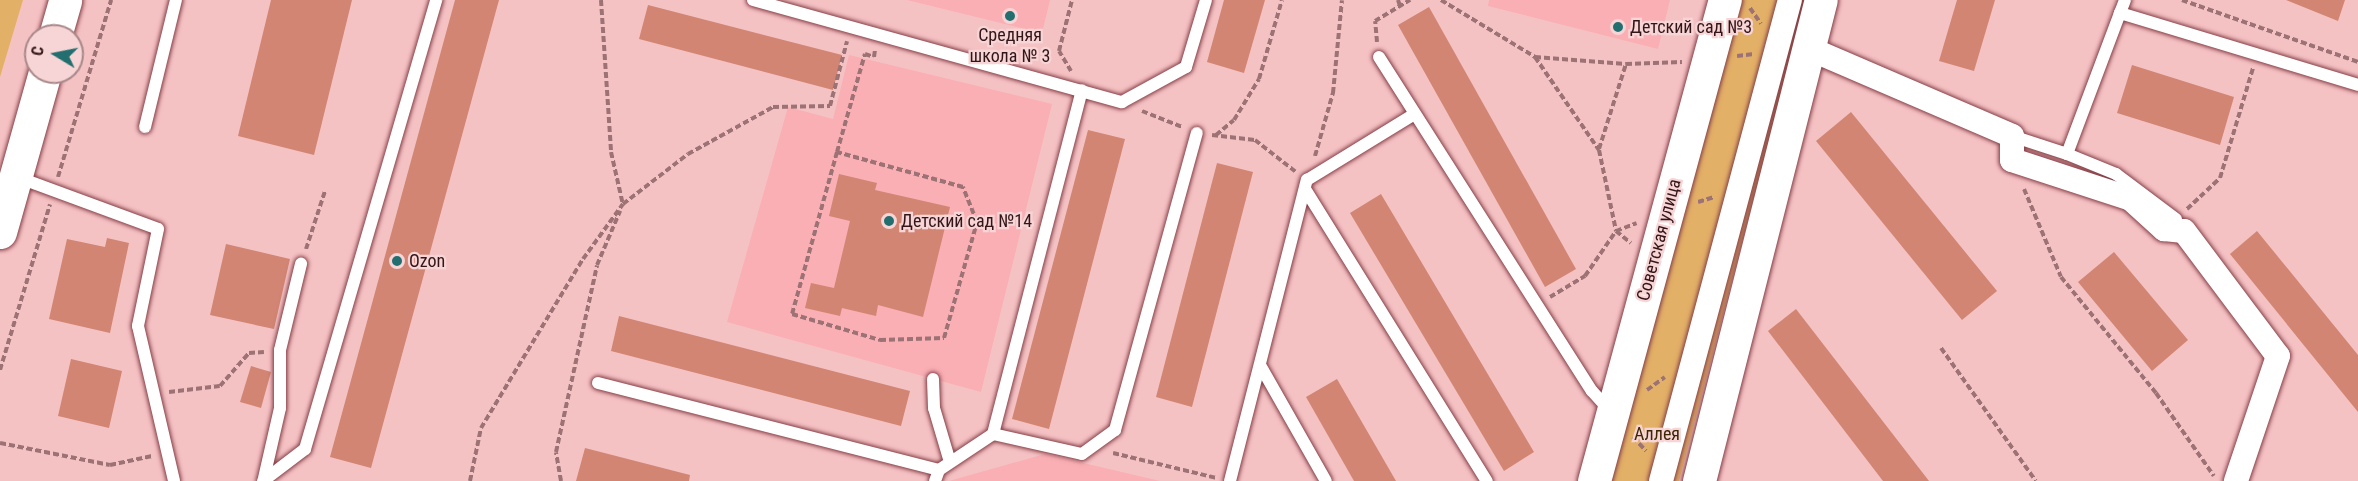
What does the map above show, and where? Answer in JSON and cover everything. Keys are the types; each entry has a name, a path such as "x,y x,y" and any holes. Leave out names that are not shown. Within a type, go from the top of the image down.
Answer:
{"street":[{"path":"58,24 65,0"},
{"name":"Советская улица","path":"1594,481 1725,0"},
{"path":"1699,481 1793,50 1790,0"},
{"path":"1662,476 1793,50 1821,0"},
{"path":"1793,50 2012,136 2012,160 2131,199 2164,229 2184,231 2278,356 2236,481"},
{"path":"0,232 42,84"}],"lane":[{"path":"145,127 176,0"},
{"path":"263,480 305,449 436,0"},
{"path":"753,0 1122,102 1186,68 1206,0"},
{"path":"2067,154 2125,0"},
{"path":"2120,13 2358,85"},
{"path":"1379,57 1413,115 1592,391 1612,413"},
{"path":"598,383 937,475 950,462 993,434 1082,90"},
{"path":"1228,481 1306,185 1413,115"},
{"path":"993,434 1082,454 1115,430 1197,133"},
{"path":"2012,136 2067,154 2116,174 2176,219"},
{"path":"15,177 158,229 138,326 174,481"},
{"path":"1306,185 1487,481"},
{"path":"263,480 280,408 280,350 301,264"},
{"path":"1260,364 1326,481"},
{"path":"933,379 934,408 950,462"}],"path":[{"path":"561,481 556,453 597,265 623,204 611,152 602,0"},
{"path":"1072,0 1059,51 1082,90"},
{"path":"1215,136 1234,120 1259,79 1282,0"},
{"path":"1122,102 1197,133 1255,140 1306,185 1333,93 1341,0"},
{"path":"1398,0 1400,6"},
{"path":"1379,57 1375,21 1410,0"},
{"path":"1441,0 1535,57 1599,150 1616,231 1631,243"},
{"path":"2182,0 2358,62"},
{"path":"470,481 481,428 583,259 623,204 688,154 773,107 830,106 847,44 841,24"},
{"path":"1535,57 1626,64 1709,59 1793,50"},
{"path":"2176,219 2220,178 2258,53"},
{"path":"837,152 963,187 977,222 944,338 880,340 792,314 837,152 865,54 874,57"},
{"path":"1599,150 1626,64"},
{"path":"2012,160 2061,278 2156,393 2217,481"},
{"path":"301,264 326,191"},
{"path":"1941,348 2036,481"},
{"path":"186,390 220,386 249,353 280,350"},
{"path":"1612,413 1662,476"},
{"path":"0,443 110,465 168,453"},
{"path":"1082,454 1118,453 1228,481"}],"shaded area":[{"name":"Средняя школа № 3","path":"907,0 1050,0 1042,33"},
{"name":"Детский сад №3","path":"1489,0 1670,0 1658,49 1488,6"},
{"name":"Детский сад №14","path":"849,55 1052,104 981,392 727,322 788,107 833,119"},
{"path":"1045,454 1160,481 949,481"}],"green space":[{"path":"0,0 23,0 0,77"},
{"name":"Аллея","path":"1738,0 1806,0 1679,481 1610,481"}],"building":[{"path":"271,0 352,0 314,155 238,136"},
{"path":"455,0 499,0 371,468 330,457"},
{"path":"1224,0 1265,0 1244,73 1207,62"},
{"path":"1957,0 1995,0 1974,71 1939,61"},
{"path":"2286,0 2345,0 2338,21"},
{"path":"648,5 842,55 833,90 639,39"},
{"path":"1429,7 1576,269 1545,287 1398,25"},
{"path":"2132,65 2234,97 2220,145 2117,113"},
{"path":"1851,112 1997,291 1962,320 1816,141"},
{"path":"1088,130 1125,139 1049,429 1012,419"},
{"path":"1217,163 1253,172 1192,407 1156,397"},
{"path":"839,174 877,183 875,190 950,207 923,317 878,305 876,316 842,308 840,316 805,308 811,283 834,288 850,221 829,216"},
{"path":"1381,194 1534,452 1504,471 1350,213"},
{"path":"2257,231 2358,355 2358,412 2230,254"},
{"path":"107,238 129,243 110,333 49,319 67,239 105,247"},
{"path":"226,244 290,259 274,329 210,315"},
{"path":"2114,252 2188,340 2152,371 2078,282"},
{"path":"1796,309 1929,481 1883,481 1768,331"},
{"path":"619,316 910,391 901,426 611,351"},
{"path":"71,359 122,371 109,428 58,416"},
{"path":"251,366 271,372 261,408 240,402"},
{"path":"1337,379 1396,481 1354,481 1306,397"},
{"path":"585,448 690,475 689,481 576,481"}],"place":[{"name":"Средняя школа № 3","path":"1010,16"},
{"name":"Детский сад №3","path":"1618,27"},
{"name":"Детский сад №14","path":"889,221"},
{"name":"Ozon","path":"397,261"}]}
